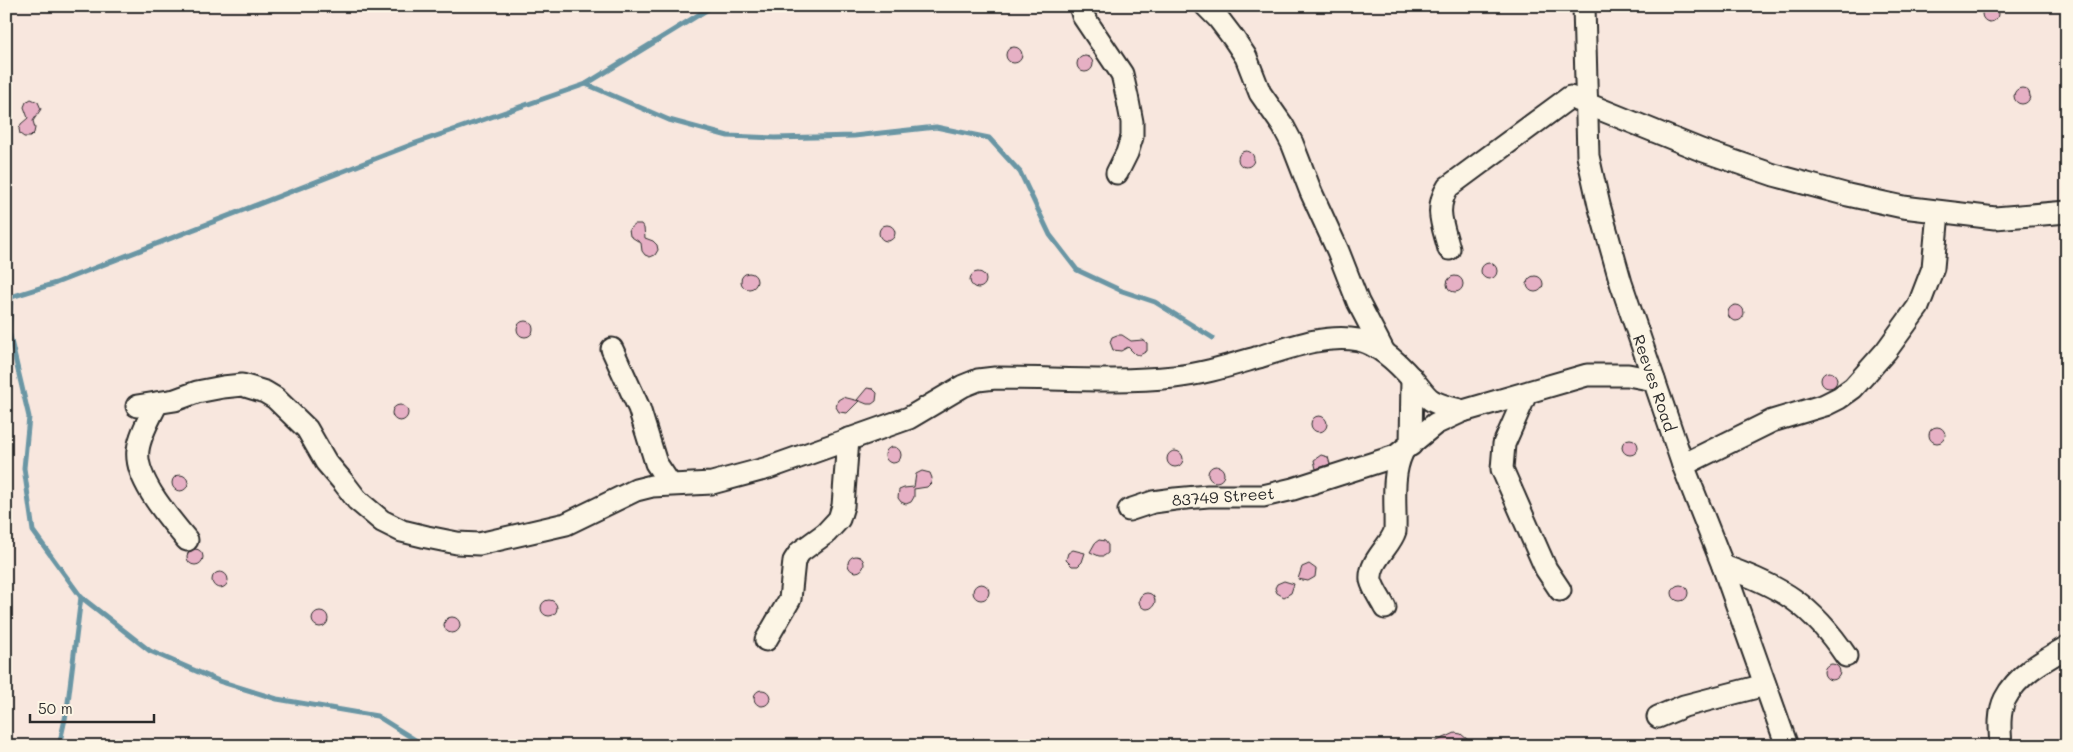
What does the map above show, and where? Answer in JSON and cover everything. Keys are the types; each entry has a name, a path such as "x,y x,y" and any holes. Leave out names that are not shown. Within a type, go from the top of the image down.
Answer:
{"street":[{"path":"1080,6 1084,16 1122,74 1128,96 1132,137 1127,153 1117,173"},
{"path":"1206,6 1218,18 1246,58 1260,93 1287,135 1338,251 1358,302 1384,352"},
{"name":"Reeves Road","path":"1584,6 1578,100 1599,206 1621,283 1683,464 1723,566 1787,746"},
{"path":"1449,249 1440,212 1441,198 1448,187 1578,100 1701,150 1774,175 1858,197 1903,207 1995,218 2067,212"},
{"path":"1683,464 1772,420 1824,405 1839,398 1853,388 1886,351 1918,307 1933,268 1938,212"},
{"path":"187,540 154,496 139,464 138,450 147,404 197,392 242,385 265,392 276,398 307,428 326,462 356,500 382,521 402,531 457,544 479,544 566,524 636,490 652,486 712,483 732,479 909,418 945,395 978,380 995,378 1116,380 1174,377 1216,369 1299,344 1323,339 1359,340 1374,345 1384,352 1412,378 1430,399 1442,405 1463,410"},
{"path":"612,349 639,408 654,457 670,484"},
{"name":"83749 Street","path":"1130,510 1153,502 1193,497 1271,495 1389,458 1407,449 1434,424 1463,410 1526,394 1587,375 1628,375 1654,380"},
{"path":"1385,608 1371,580 1372,568 1392,539 1395,531 1396,475 1398,463 1407,449 1412,378"},
{"path":"1526,394 1504,444 1502,469 1546,569 1560,590"},
{"path":"766,640 790,599 794,561 800,552 834,526 839,519 843,506 848,440"},
{"path":"1723,566 1785,593 1806,608 1822,623 1846,656"},
{"path":"2001,746 2000,719 2004,700 2014,685 2038,663 2067,647"},
{"path":"1658,717 1684,706 1765,685"}],"building":[{"path":"1990,6 1996,8 1998,14 1996,20 1990,22 1984,20 1982,14 1984,8"},
{"path":"1011,47 1017,47 1022,52 1020,61 1011,63 1006,58 1006,52"},
{"path":"1082,56 1088,56 1093,61 1091,70 1082,72 1077,67 1077,61"},
{"path":"2019,88 2025,88 2030,93 2028,102 2019,104 2014,99 2014,93"},
{"path":"31,99 38,102 41,109 33,121 34,133 30,137 24,137 20,134 19,129 21,124 28,118 24,107 26,102"},
{"path":"1243,151 1249,151 1254,156 1252,165 1243,167 1238,162 1238,156"},
{"path":"635,224 641,224 644,228 645,238 657,245 658,250 655,255 650,257 645,255 642,251 641,243 630,236 629,229"},
{"path":"884,225 890,225 895,230 893,239 884,241 879,236 879,230"},
{"path":"1486,263 1492,263 1497,268 1495,277 1486,279 1481,274 1481,268"},
{"path":"975,272 981,272 986,277 984,286 975,288 970,283 970,277"},
{"path":"746,273 752,273 757,278 755,287 746,289 741,284 741,278"},
{"path":"1452,276 1458,276 1463,281 1461,290 1452,292 1447,287 1447,281"},
{"path":"1532,276 1538,276 1543,281 1541,290 1532,292 1527,287 1527,281"},
{"path":"1733,305 1739,305 1744,310 1742,319 1733,321 1728,316 1728,310"},
{"path":"522,321 528,321 533,326 531,335 522,337 517,332 517,326"},
{"path":"1122,335 1131,341 1143,340 1147,343 1147,351 1140,355 1135,354 1128,347 1121,351 1113,350 1110,342 1112,337"},
{"path":"1826,372 1832,372 1837,377 1835,386 1826,388 1821,383 1821,377"},
{"path":"867,388 873,389 877,393 876,401 872,404 857,400"},
{"path":"843,397 859,401 847,413 839,412 836,407 838,400"},
{"path":"397,405 403,405 408,410 406,419 397,421 392,416 392,410"},
{"path":"1316,416 1322,416 1327,421 1325,430 1316,432 1311,427 1311,421"},
{"path":"1934,427 1940,427 1945,432 1943,441 1934,443 1929,438 1929,432"},
{"path":"1627,439 1633,439 1638,444 1636,453 1627,455 1622,450 1622,444"},
{"path":"890,447 896,447 901,452 899,461 890,463 885,458 885,452"},
{"path":"1172,451 1178,451 1183,456 1181,465 1172,467 1167,462 1167,456"},
{"path":"1321,455 1328,457 1330,464 1316,469 1314,460"},
{"path":"1213,466 1219,466 1224,471 1222,480 1213,482 1208,477 1208,471"},
{"path":"922,471 930,473 931,483 927,487 914,489 914,497 911,502 906,504 901,502 898,498 899,490 914,487 916,474"},
{"path":"177,475 183,475 188,480 186,489 177,491 172,486 172,480"},
{"path":"1099,540 1105,541 1108,545 1108,553 1104,556 1090,552"},
{"path":"195,549 201,551 203,557 201,563 195,565 189,563 187,557 189,551"},
{"path":"1073,550 1085,553 1082,562 1078,566 1072,566 1066,560 1068,553"},
{"path":"853,556 859,556 864,561 862,570 853,572 848,567 848,561"},
{"path":"1309,564 1316,569 1315,577 1308,581 1298,579 1302,567"},
{"path":"217,572 223,572 228,577 226,586 217,588 212,583 212,577"},
{"path":"1284,581 1294,584 1291,593 1284,597 1277,593 1275,588 1277,584"},
{"path":"978,584 984,584 989,589 987,598 978,600 973,595 973,589"},
{"path":"1677,585 1683,585 1688,590 1686,599 1677,601 1672,596 1672,590"},
{"path":"1144,593 1150,593 1155,598 1153,607 1144,609 1139,604 1139,598"},
{"path":"546,600 552,600 557,605 555,614 546,616 541,611 541,605"},
{"path":"317,611 323,611 328,616 326,625 317,627 312,622 312,616"},
{"path":"449,617 455,617 460,622 458,631 449,633 444,628 444,622"},
{"path":"1829,664 1835,664 1840,669 1838,678 1829,680 1824,675 1824,669"},
{"path":"759,690 765,690 770,695 768,704 759,706 754,701 754,695"},
{"path":"1455,733 1461,734 1475,746 1426,746"}],"waterway":[{"path":"6,295 11,297 56,283 413,144 586,84 713,6"},
{"path":"586,84 669,120 728,136 775,138 854,136 936,127 989,138 1020,172 1050,235 1077,270 1122,291 1155,302 1213,338"},
{"path":"11,297 9,332 29,417 24,468 33,531 81,597 150,651 219,681 277,699 377,716 425,746"},
{"path":"59,746 67,710 81,597"}]}
